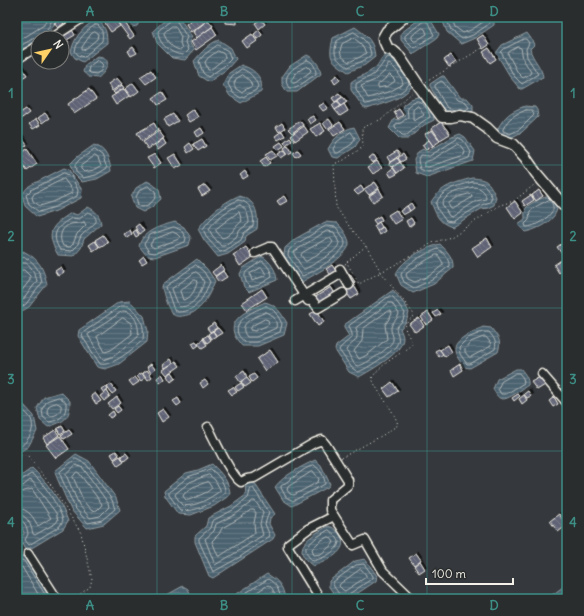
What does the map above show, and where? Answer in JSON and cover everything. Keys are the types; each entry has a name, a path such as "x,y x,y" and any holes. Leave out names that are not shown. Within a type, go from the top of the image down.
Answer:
{"main road":[{"path":"404,17 387,31 383,38 388,49 392,50 399,56 442,117 460,115 473,118 487,128 497,138 513,144 563,205 567,206"}],"street":[{"path":"64,30 84,17"},
{"path":"17,59 30,51"},
{"path":"255,253 272,247 308,301 312,300 318,308 343,293"},
{"path":"295,301 341,271 350,285"},
{"path":"542,374 567,403"},
{"path":"208,427 225,460 237,480 241,482 254,478 290,459 314,443 322,440 348,480 348,486 330,500 330,510 353,545 365,540 384,571 412,599"},
{"path":"320,599 288,547 288,544 308,529 334,516"},
{"path":"28,554 57,599"}],"path":[{"path":"336,461 398,425 396,417 375,388 372,378 376,371 406,350 412,344 405,332 406,325 414,316 381,272 366,246 349,226 336,207 334,164 344,160 363,147 362,128 382,119 419,86 482,48"},
{"path":"347,263 359,284 432,243 451,237 500,205 514,201 541,179"},
{"path":"341,271 347,263 366,246"},
{"path":"17,457 23,454 28,456 51,485 81,533 92,578 90,587 73,599"}],"water":[{"path":"17,17 57,17 50,30 30,30 30,45 17,53"},
{"path":"124,17 142,17 137,26 132,27 129,26"},
{"path":"168,17 179,17 192,37 189,42 194,50 185,60 172,58 157,43 153,31"},
{"path":"422,17 430,19 439,34 437,38 413,54 401,40 401,33"},
{"path":"442,17 492,17 494,25 475,38 461,44 447,32"},
{"path":"94,21 99,21 105,28 107,43 83,62 75,58 71,52 72,47 79,34"},
{"path":"355,27 369,39 373,47 375,57 365,65 348,72 332,59 331,51 333,38"},
{"path":"527,33 534,45 530,49 531,53 541,70 543,77 520,89 511,78 496,53 502,45"},
{"path":"219,40 231,48 236,59 227,69 209,82 199,76 194,61 209,46 215,41"},
{"path":"391,52 413,85 398,98 367,109 363,107 351,90 351,82 376,67 385,54"},
{"path":"307,55 313,58 317,63 321,74 297,92 287,92 282,84 282,77 290,66"},
{"path":"97,56 106,59 106,68 98,78 89,77 83,72 85,65"},
{"path":"241,65 257,74 262,87 261,92 241,103 230,96 223,85 229,73"},
{"path":"444,76 460,98 467,98 473,105 473,111 468,114 450,114 444,112 430,86 430,84"},
{"path":"420,96 434,114 434,120 424,125 408,139 400,139 389,128 394,119 399,120 405,115 402,109 403,105 411,99"},
{"path":"525,106 535,107 538,117 522,132 510,138 500,134 497,130 505,117 515,110"},
{"path":"354,127 360,139 355,147 338,158 332,157 328,149 333,141 342,132"},
{"path":"460,134 465,137 475,151 473,161 427,177 416,173 414,160 418,152 423,149 427,152"},
{"path":"94,145 102,149 107,155 111,171 97,179 82,182 73,173 70,164"},
{"path":"64,168 69,170 82,190 81,198 56,211 37,217 25,206 22,194 29,186"},
{"path":"472,178 482,179 490,185 496,197 494,205 481,209 452,227 441,221 438,218 431,202 439,192 448,186"},
{"path":"147,181 159,189 161,199 152,207 143,212 135,208 131,197 136,188"},
{"path":"238,196 244,197 255,207 257,229 246,236 245,242 228,254 218,257 204,240 198,229 216,210 226,202"},
{"path":"551,196 556,203 557,208 555,214 542,226 525,232 518,224 525,219 526,208 537,200"},
{"path":"88,207 97,214 100,218 101,224 84,239 81,248 74,256 58,255 52,241 52,230 59,222 71,213 77,215"},
{"path":"175,222 184,227 191,238 189,245 155,257 147,256 139,246 144,236 148,232"},
{"path":"325,222 337,223 339,225 348,239 348,247 338,259 302,282 284,255 285,248 295,239"},
{"path":"440,244 451,258 453,268 434,284 413,293 401,285 396,274 403,264 421,251"},
{"path":"23,251 37,260 40,264 47,284 29,307 17,314 17,256"},
{"path":"262,256 272,266 276,273 277,280 249,292 244,287 240,274 243,268"},
{"path":"197,259 207,269 215,281 210,293 199,308 189,315 176,316 172,313 166,303 162,288 163,284"},
{"path":"393,290 406,306 409,313 406,322 400,329 403,337 402,344 386,360 359,377 349,372 335,350 336,346 349,336 344,328 344,325"},
{"path":"130,301 144,316 148,331 147,342 119,364 105,369 97,367 78,336 79,330 119,302"},
{"path":"265,302 276,307 287,323 284,335 258,346 242,346 235,336 233,330 234,324 242,314"},
{"path":"483,327 491,328 497,336 500,344 498,352 470,368 464,367 455,351 456,344 466,335"},
{"path":"516,369 521,369 524,373 528,385 508,398 500,398 493,389 497,379"},
{"path":"61,392 70,401 68,416 59,423 48,427 40,420 37,408 44,397"},
{"path":"23,404 34,416 37,431 28,447 17,453 17,405"},
{"path":"76,454 89,461 116,498 120,510 104,524 87,528 71,510 57,478 55,471"},
{"path":"315,460 321,465 330,484 328,487 292,506 283,500 275,487 288,475"},
{"path":"212,464 222,474 227,482 230,495 214,506 191,515 178,514 165,496 164,491 186,473"},
{"path":"32,468 53,492 62,506 68,521 63,529 30,549 24,548 20,538 24,534 22,527 17,522 17,504 19,500 17,479"},
{"path":"253,481 275,514 270,518 269,524 275,535 273,539 213,578 209,576 195,542 195,536 206,526 208,518 231,506 246,495 245,483"},
{"path":"328,526 334,528 340,535 342,546 330,559 313,566 302,554 302,548 309,538"},
{"path":"26,555 51,597 49,599 17,599 17,559"},
{"path":"365,559 377,576 376,581 349,599 338,599 329,587 329,581 355,561"},
{"path":"267,574 280,584 285,599 229,599"},
{"path":"567,584 567,599 549,599 552,595"},
{"path":"183,586 188,589 193,599 162,599 165,596"}],"building":[{"path":"101,17 117,17 118,18 116,20 120,26 111,32"},
{"path":"121,17 134,36 130,39 116,20"},
{"path":"195,17 205,17 208,20 191,32 186,24"},
{"path":"225,17 237,17 237,24 225,23"},
{"path":"61,19 64,23 58,28 54,23"},
{"path":"261,19 265,24 259,29 255,23"},
{"path":"208,20 213,26 197,38 193,32"},
{"path":"212,27 217,35 196,50 191,42"},
{"path":"72,30 75,35 70,38 70,31"},
{"path":"259,30 262,35 257,39 254,34"},
{"path":"252,34 257,41 247,48 242,41"},
{"path":"483,35 489,45 483,49 477,39"},
{"path":"133,47 137,53 131,56 128,51"},
{"path":"489,48 496,59 490,63 483,52"},
{"path":"451,55 456,62 449,67 444,60"},
{"path":"19,63 27,75 17,81 17,65"},
{"path":"151,70 156,77 146,84 140,77"},
{"path":"337,75 340,80 335,84 332,79"},
{"path":"117,78 122,84 112,91 108,84"},
{"path":"133,83 139,91 131,97 125,89"},
{"path":"122,85 124,88 115,94 113,92"},
{"path":"89,89 96,99 74,114 68,104"},
{"path":"124,89 129,96 116,105 111,97"},
{"path":"162,92 167,100 158,105 153,98"},
{"path":"339,93 342,97 335,102 332,98"},
{"path":"343,97 347,102 341,106 338,100"},
{"path":"337,101 341,106 335,110 332,105"},
{"path":"324,103 328,108 323,111 319,106"},
{"path":"344,104 348,111 340,116 335,110"},
{"path":"26,109 29,113 19,120 17,115"},
{"path":"193,109 198,117 189,122 185,115"},
{"path":"399,109 403,115 398,119 394,112"},
{"path":"45,113 49,118 42,123 38,118"},
{"path":"173,114 178,121 168,127 164,119"},
{"path":"313,116 316,120 310,124 307,119"},
{"path":"36,119 40,125 33,129 29,124"},
{"path":"329,119 333,125 327,129 323,123"},
{"path":"300,121 303,125 292,133 288,129"},
{"path":"340,122 345,129 334,136 329,129"},
{"path":"441,122 450,134 440,140 432,128"},
{"path":"154,123 158,130 142,141 137,133"},
{"path":"282,123 285,128 279,132 276,127"},
{"path":"320,123 325,131 316,137 310,129"},
{"path":"304,126 308,132 295,141 291,135"},
{"path":"201,128 204,133 198,137 195,132"},
{"path":"432,130 440,141 433,146 425,134"},
{"path":"159,131 164,138 148,149 143,142"},
{"path":"282,131 285,136 278,140 275,136"},
{"path":"21,137 27,145 17,151 17,140"},
{"path":"290,137 292,140 286,145 284,142"},
{"path":"163,139 166,144 158,150 155,145"},
{"path":"202,139 206,146 198,151 193,144"},
{"path":"429,140 433,146 426,150 422,145"},
{"path":"281,142 284,146 278,150 275,146"},
{"path":"190,143 194,149 188,153 185,147"},
{"path":"288,145 292,152 288,154 284,148"},
{"path":"27,149 37,164 27,171 17,156"},
{"path":"273,150 277,156 270,160 266,154"},
{"path":"284,150 287,154 281,158 278,154"},
{"path":"298,150 301,154 296,157 293,153"},
{"path":"397,151 400,155 390,162 387,157"},
{"path":"155,154 161,163 154,168 147,158"},
{"path":"175,154 182,165 175,169 168,158"},
{"path":"403,154 406,159 401,162 398,158"},
{"path":"374,155 377,160 372,163 369,159"},
{"path":"266,157 270,163 264,167 260,161"},
{"path":"397,158 400,162 392,167 389,163"},
{"path":"377,161 382,168 373,174 368,167"},
{"path":"400,162 404,168 397,173 393,167"},
{"path":"393,168 397,174 391,177 388,172"},
{"path":"245,171 248,176 243,179 240,175"},
{"path":"375,182 379,188 369,195 364,189"},
{"path":"205,185 210,191 202,196 198,189"},
{"path":"361,186 364,191 358,195 354,191"},
{"path":"379,189 383,196 373,202 369,196"},
{"path":"539,190 543,196 536,201 532,195"},
{"path":"531,195 534,200 525,206 522,201"},
{"path":"284,196 287,201 280,205 277,201"},
{"path":"515,201 523,213 515,219 507,207"},
{"path":"411,203 414,208 410,211 407,206"},
{"path":"407,206 410,211 403,215 400,211"},
{"path":"396,210 402,219 394,224 388,215"},
{"path":"380,216 382,220 376,224 373,220"},
{"path":"411,218 414,223 409,227 406,221"},
{"path":"379,222 382,227 377,231 374,226"},
{"path":"139,224 144,231 140,234 135,227"},
{"path":"383,227 385,231 379,235 377,231"},
{"path":"130,230 132,234 127,238 124,234"},
{"path":"136,230 139,235 136,237 133,232"},
{"path":"103,235 108,242 100,247 95,240"},
{"path":"487,238 492,247 478,257 472,248"},
{"path":"95,241 99,247 93,251 89,245"},
{"path":"566,241 567,251 562,254 557,247"},
{"path":"246,247 253,257 240,266 233,255"},
{"path":"144,256 147,261 142,264 139,260"},
{"path":"563,259 567,264 567,267 559,273 554,265"},
{"path":"221,265 224,270 215,276 212,272"},
{"path":"332,265 336,271 331,275 326,269"},
{"path":"61,267 64,272 58,276 55,271"},
{"path":"223,271 227,277 219,282 215,277"},
{"path":"349,273 355,282 351,285 345,276"},
{"path":"353,284 359,294 351,299 344,290"},
{"path":"331,287 336,295 320,306 314,298"},
{"path":"262,289 267,297 247,310 242,303"},
{"path":"317,310 324,322 318,326 310,314"},
{"path":"438,310 441,314 436,317 433,313"},
{"path":"428,312 433,320 426,325 421,317"},
{"path":"419,318 424,326 415,332 409,324"},
{"path":"214,323 217,328 210,332 207,328"},
{"path":"218,328 222,333 217,336 213,331"},
{"path":"213,331 216,336 211,339 208,334"},
{"path":"208,335 211,340 207,343 203,338"},
{"path":"203,339 207,345 202,348 198,343"},
{"path":"196,341 199,345 195,348 192,343"},
{"path":"448,345 452,352 445,357 440,350"},
{"path":"439,349 443,354 439,357 435,351"},
{"path":"270,350 278,362 265,371 257,359"},
{"path":"171,359 173,363 165,368 163,365"},
{"path":"176,361 180,366 167,375 163,370"},
{"path":"151,364 155,369 151,373 147,367"},
{"path":"460,364 463,370 454,376 451,370"},
{"path":"147,370 152,377 148,380 143,373"},
{"path":"244,371 247,377 240,382 236,376"},
{"path":"172,372 176,378 171,382 167,376"},
{"path":"142,373 145,378 141,381 137,376"},
{"path":"162,374 165,379 160,383 157,378"},
{"path":"254,374 257,378 252,382 249,377"},
{"path":"135,377 139,382 133,386 129,381"},
{"path":"540,377 545,385 537,390 531,382"},
{"path":"247,378 251,383 245,387 241,382"},
{"path":"205,380 208,384 203,388 200,383"},
{"path":"392,382 398,391 389,397 383,389"},
{"path":"241,383 244,387 238,391 235,387"},
{"path":"111,384 116,391 112,394 107,387"},
{"path":"106,386 108,390 104,393 101,389"},
{"path":"233,387 237,392 232,395 228,390"},
{"path":"107,391 110,396 104,401 100,396"},
{"path":"528,391 531,396 527,398 524,394"},
{"path":"95,393 101,401 96,404 91,396"},
{"path":"518,394 520,396 514,401 512,398"},
{"path":"524,395 527,400 522,404 519,399"},
{"path":"117,397 121,403 112,409 108,404"},
{"path":"554,397 558,404 553,407 549,401"},
{"path":"178,398 181,403 177,406 173,401"},
{"path":"118,406 121,410 117,413 114,409"},
{"path":"163,409 169,417 162,422 157,413"},
{"path":"113,411 115,415 110,418 108,415"},
{"path":"62,426 65,431 60,434 57,429"},
{"path":"55,430 59,435 47,444 43,438"},
{"path":"69,430 72,434 64,439 61,435"},
{"path":"60,436 69,449 56,458 46,445"},
{"path":"116,451 119,455 114,459 111,454"},
{"path":"126,453 129,457 124,461 121,456"},
{"path":"120,456 124,462 118,466 114,460"},
{"path":"559,514 567,525 558,532 550,521"},
{"path":"416,553 421,560 414,565 409,558"},
{"path":"420,561 425,569 419,573 414,566"}]}
